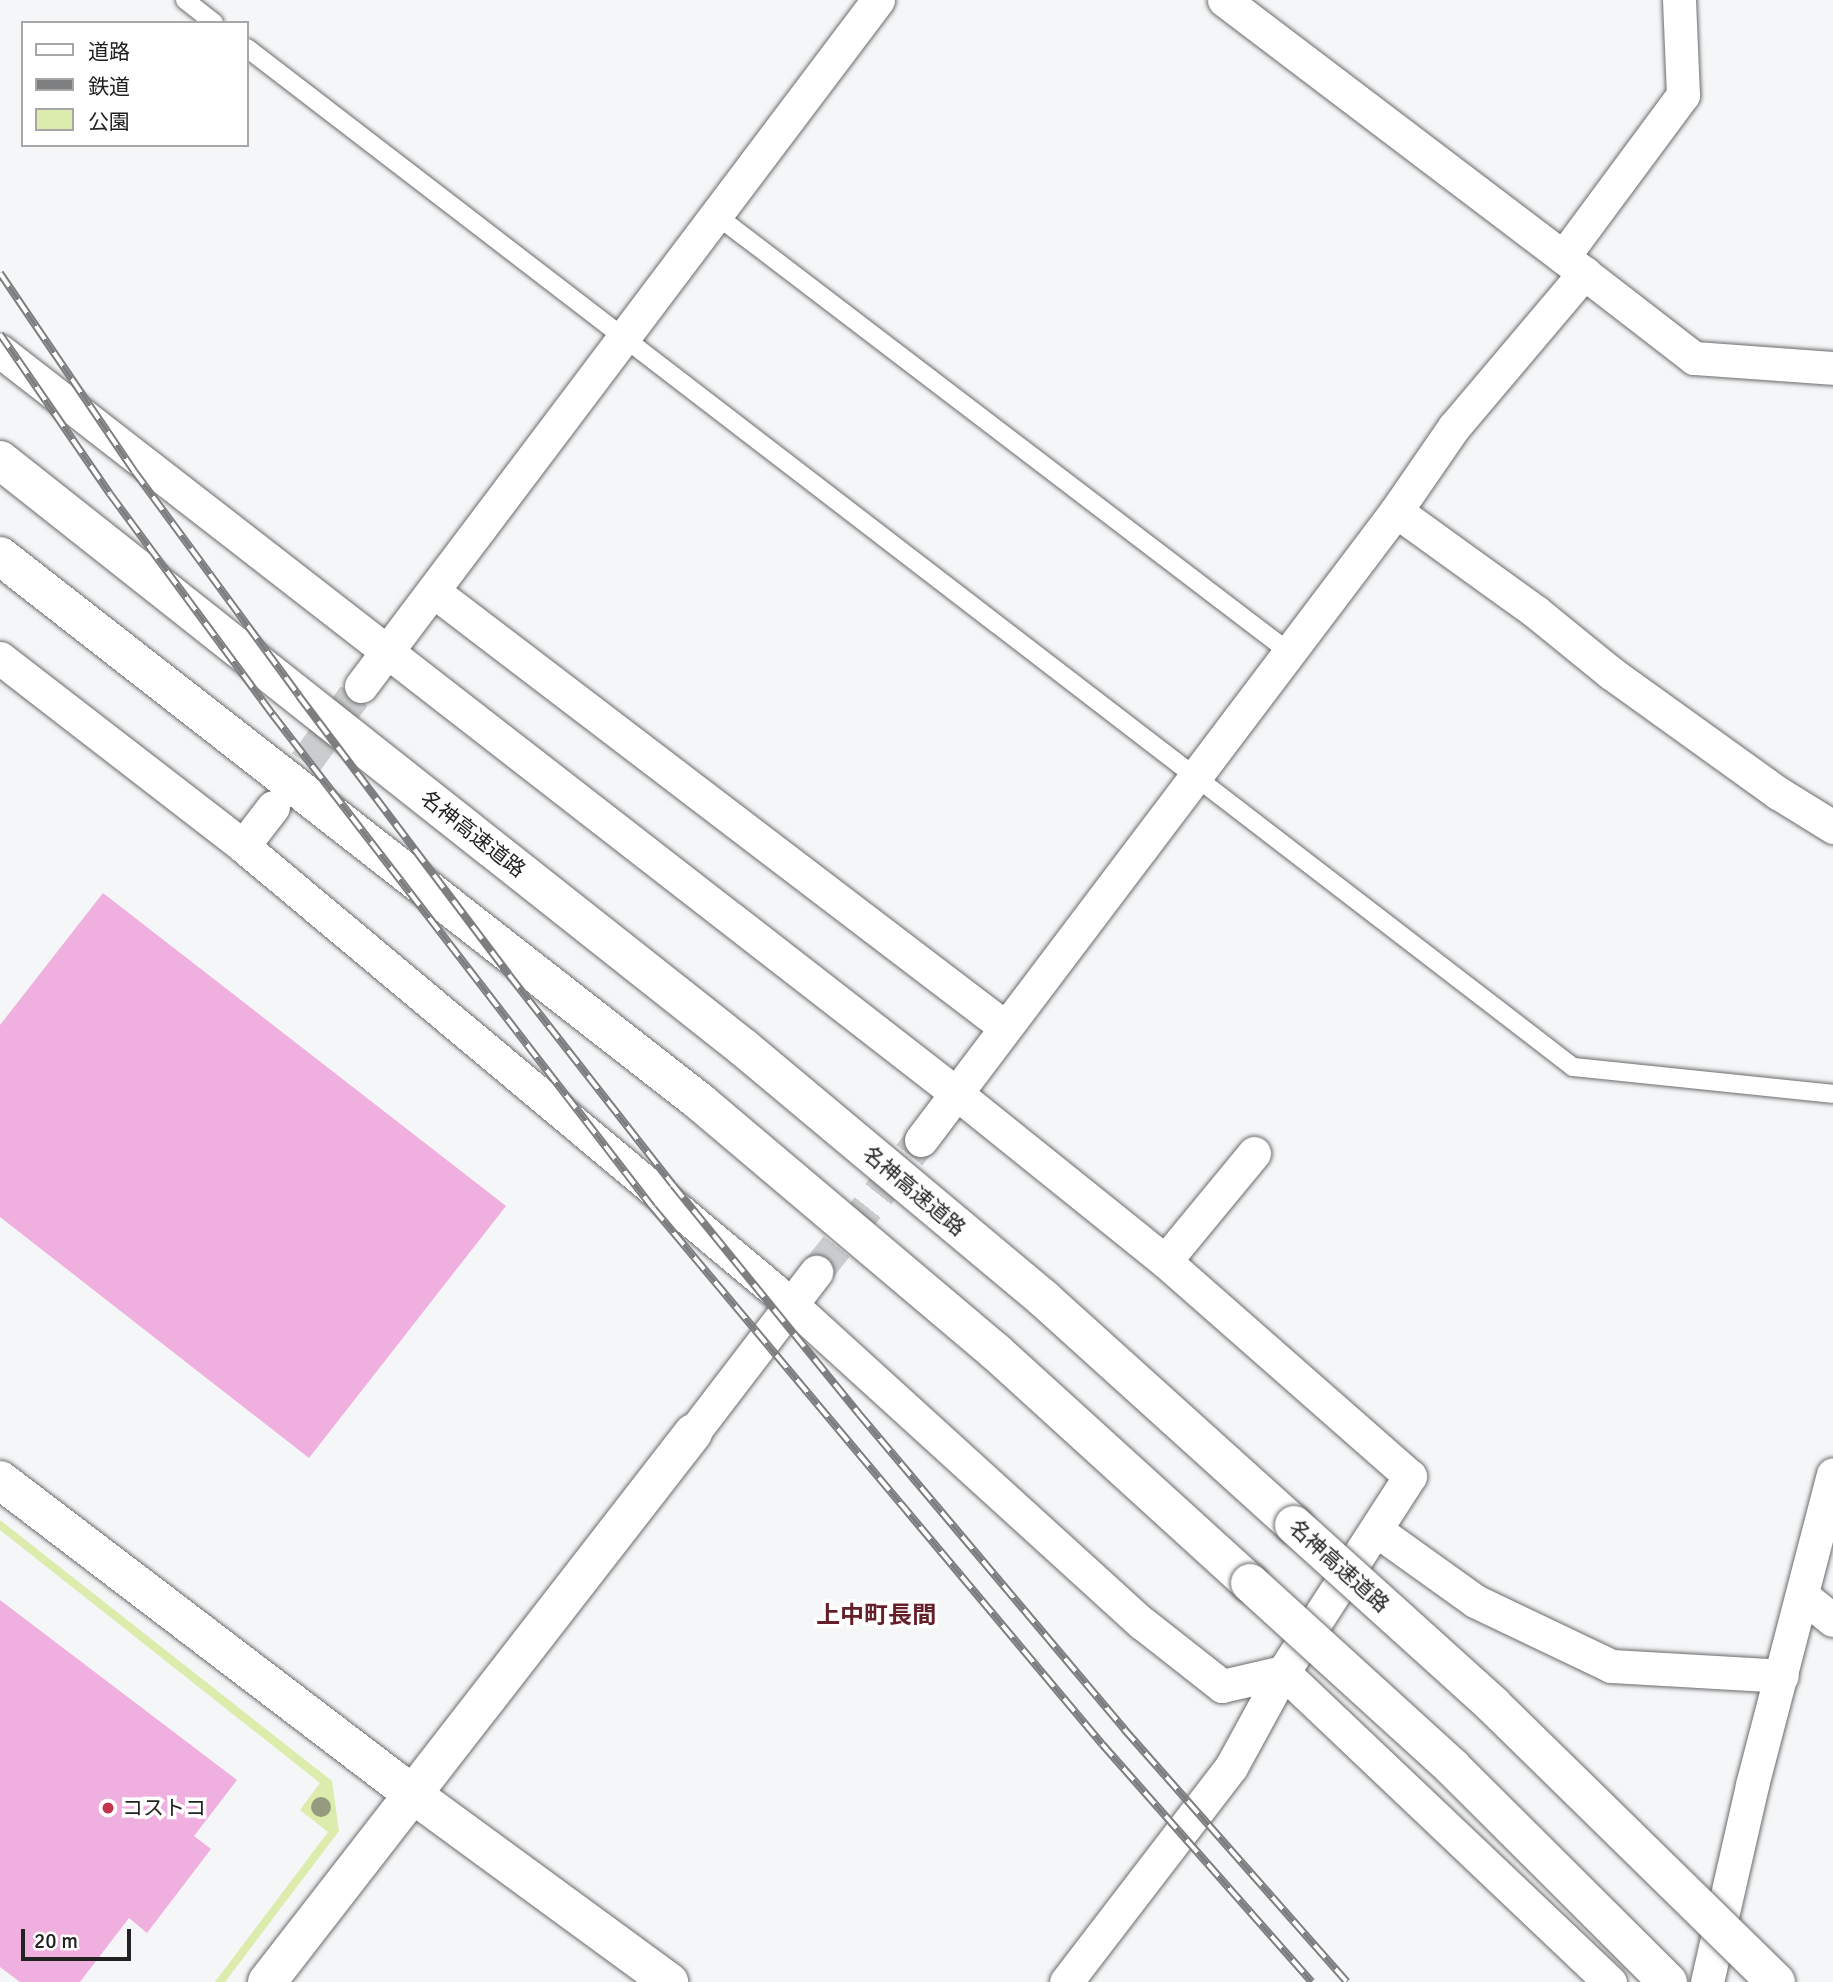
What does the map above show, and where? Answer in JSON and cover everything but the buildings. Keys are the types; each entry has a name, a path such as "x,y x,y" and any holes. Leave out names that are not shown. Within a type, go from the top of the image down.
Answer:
{"main road":[{"name":"名神高速道路","path":"0,460 744,1048 1044,1299 1493,1705 1776,1982"},
{"path":"0,556 700,1102 996,1352 1451,1767 1668,1982"},
{"path":"267,1982 693,1433"},
{"path":"0,1480 411,1793 668,1982"}],"street":[{"path":"361,686 878,0"},
{"path":"1224,0 1694,358 1833,368"},
{"path":"921,1140 1395,511 1573,265 1683,95 1679,0"},
{"path":"0,351 956,1093 1165,1261 1410,1476 1283,1672 1231,1767 1066,1982"},
{"path":"1395,511 1536,612 1611,673 1777,793 1833,827"},
{"path":"433,591 1005,1027"},
{"path":"0,658 243,846 791,1304 1142,1623 1222,1686 1283,1672"},
{"path":"243,846 273,807"},
{"path":"1165,1261 1254,1153"},
{"path":"693,1433 816,1272"},
{"path":"1707,1982 1752,1785 1833,1474"},
{"path":"1376,1530 1475,1601 1611,1666 1782,1676"},
{"path":"1803,1596 1833,1620"},
{"path":"1283,1672 1610,1982"}],"lane":[{"path":"185,0 211,21"},
{"path":"248,49 1573,1067 1833,1094"},
{"path":"716,215 1289,652"}],"green space":[{"path":"0,1520 332,1781 339,1831 225,1982 215,1982 328,1832 300,1810 320,1783 0,1530"}],"tunnel":[{"path":"276,803 361,686"},
{"path":"816,1272 921,1140"}],"railway":[{"path":"0,273 134,471 299,696 509,975 673,1185 859,1414 1124,1729 1347,1982"},
{"path":"0,334 110,494 273,715 653,1208 1102,1744 1312,1982"}],"place":[{"name":"コストコ","path":"108,1808"}],"district":[{"name":"上中町長間","path":"876,1616"}]}
